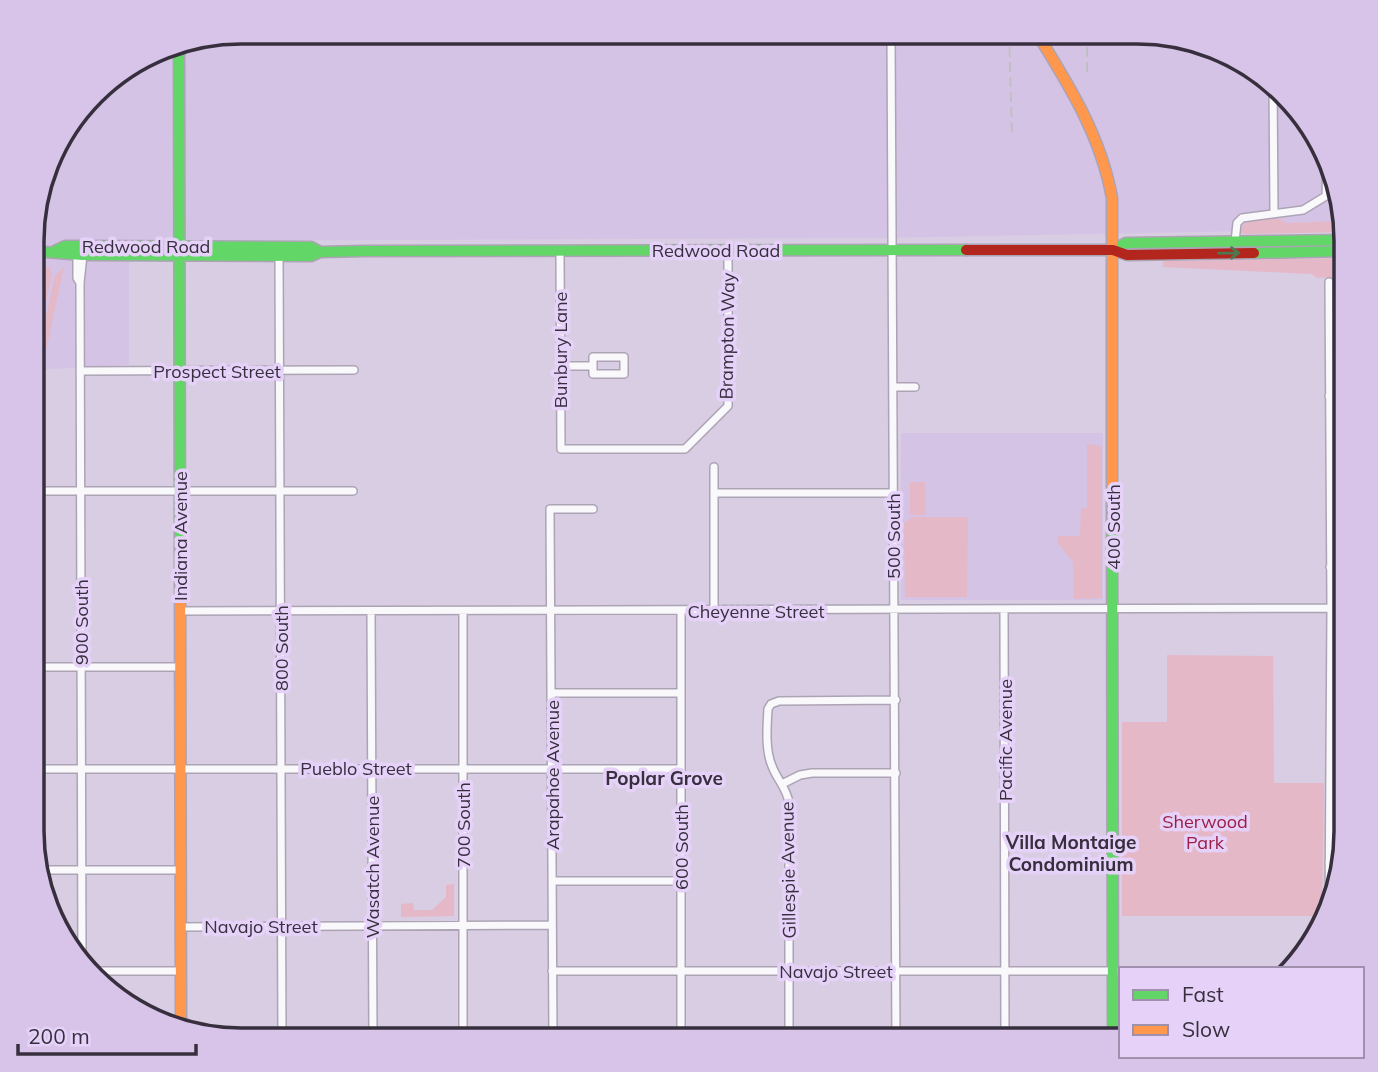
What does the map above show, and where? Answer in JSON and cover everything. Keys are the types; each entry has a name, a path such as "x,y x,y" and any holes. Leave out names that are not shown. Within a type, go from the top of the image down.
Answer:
{"main road":[{"name":"400 South","path":"1043,44 1086,113 1101,148 1112,198 1117,971 1114,1028"},
{"name":"Indiana Avenue","path":"179,53 181,1019"},
{"name":"Redwood Road","path":"1113,250 1126,243 1334,240"},
{"name":"Redwood Road","path":"55,251 65,246 279,256 311,256 320,252 728,250 1113,250 1127,254 1334,251"},
{"name":"Redwood Road","path":"44,251 80,255 311,247 320,252"}],"street":[{"name":"500 South","path":"891,44 896,1028"},
{"path":"1273,99 1274,213"},
{"path":"1235,242 1237,223 1242,218 1303,210 1326,196 1326,185"},
{"name":"Brampton Way","path":"561,449 685,449 728,406 728,250"},
{"name":"Bunbury Lane","path":"560,251 561,449"},
{"name":"900 South","path":"80,255 77,278 80,283 82,948"},
{"name":"800 South","path":"279,256 282,1028"},
{"path":"1329,282 1329,874"},
{"path":"1329,316 1334,316"},
{"path":"593,357 624,357 624,374 593,374 593,366 593,357"},
{"path":"560,366 593,366"},
{"name":"Prospect Street","path":"80,371 354,370"},
{"path":"893,387 915,387"},
{"path":"1329,396 1334,396"},
{"path":"713,467 714,611"},
{"path":"44,491 353,491"},
{"path":"713,493 893,493"},
{"name":"Arapahoe Avenue","path":"552,1028 550,509 593,509"},
{"name":"Pacific Avenue","path":"1004,608 1005,1028"},
{"name":"Cheyenne Street","path":"180,611 1331,608"},
{"name":"Wasatch Avenue","path":"371,611 373,1028"},
{"name":"700 South","path":"463,611 463,1028"},
{"name":"600 South","path":"681,611 681,1028"},
{"path":"44,667 180,667"},
{"path":"552,693 681,693"},
{"name":"Gillespie Avenue","path":"789,1028 788,795 772,767 769,755 768,711 771,704 779,701 896,700"},
{"name":"Pueblo Street","path":"44,769 681,769"},
{"path":"782,784 800,775 896,773"},
{"path":"48,870 181,870"},
{"path":"552,881 681,881"},
{"name":"Navajo Street","path":"181,927 552,925"},
{"path":"103,971 181,971"},
{"name":"Navajo Street","path":"552,971 1117,971"}],"shaded area":[{"path":"1150,44 1176,48 1213,59 1236,70 1267,93 1294,121 1314,154 1324,177 1333,215 1334,229 883,238 129,241 129,365 44,369 44,241 50,190 70,142 93,111 111,93 154,64 177,54 215,45"},
{"path":"901,433 1103,433 1103,600 901,600"}],"green space":[{"path":"1281,219 1286,223 1333,221 1334,232 1240,232 1251,220"},
{"path":"1334,258 1334,277 1163,267 1163,261"},
{"path":"44,265 49,267 52,274 44,311"},
{"path":"64,267 44,360 44,324 55,276"},
{"path":"1087,444 1101,446 1102,450 1102,598 1074,599 1073,562 1057,542 1058,536 1080,536 1081,508 1087,508"},
{"path":"910,482 925,482 925,515 910,515"},
{"path":"913,517 968,517 967,597 905,597 904,523"},
{"name":"Sherwood Park","path":"1167,655 1273,656 1274,783 1324,783 1322,899 1315,916 1122,916 1122,722 1167,722"},
{"path":"454,884 454,916 401,917 401,904 413,903 414,910 432,910 446,897 446,885"}],"railway":[{"path":"1009,44 1012,135"},
{"path":"1087,44 1087,76"}],"traffic: fast":[{"path":"179,53 180,576"},
{"path":"1113,250 1126,243 1334,240"},
{"path":"55,251 65,246 311,247 320,252"},
{"path":"44,252 83,255 311,256 320,252 364,251 966,250"},
{"path":"1254,253 1334,251"},
{"path":"1112,498 1113,1028"}],"traffic: slow":[{"path":"1043,44 1072,91 1092,132 1112,198 1112,498"},
{"path":"180,576 181,1019"}],"traffic: jam":[{"path":"966,250 1113,250 1127,255 1254,253"}],"district":[{"name":"Poplar Grove","path":"664,778"},
{"name":"Villa Montaige Condominium","path":"1071,853"}]}
